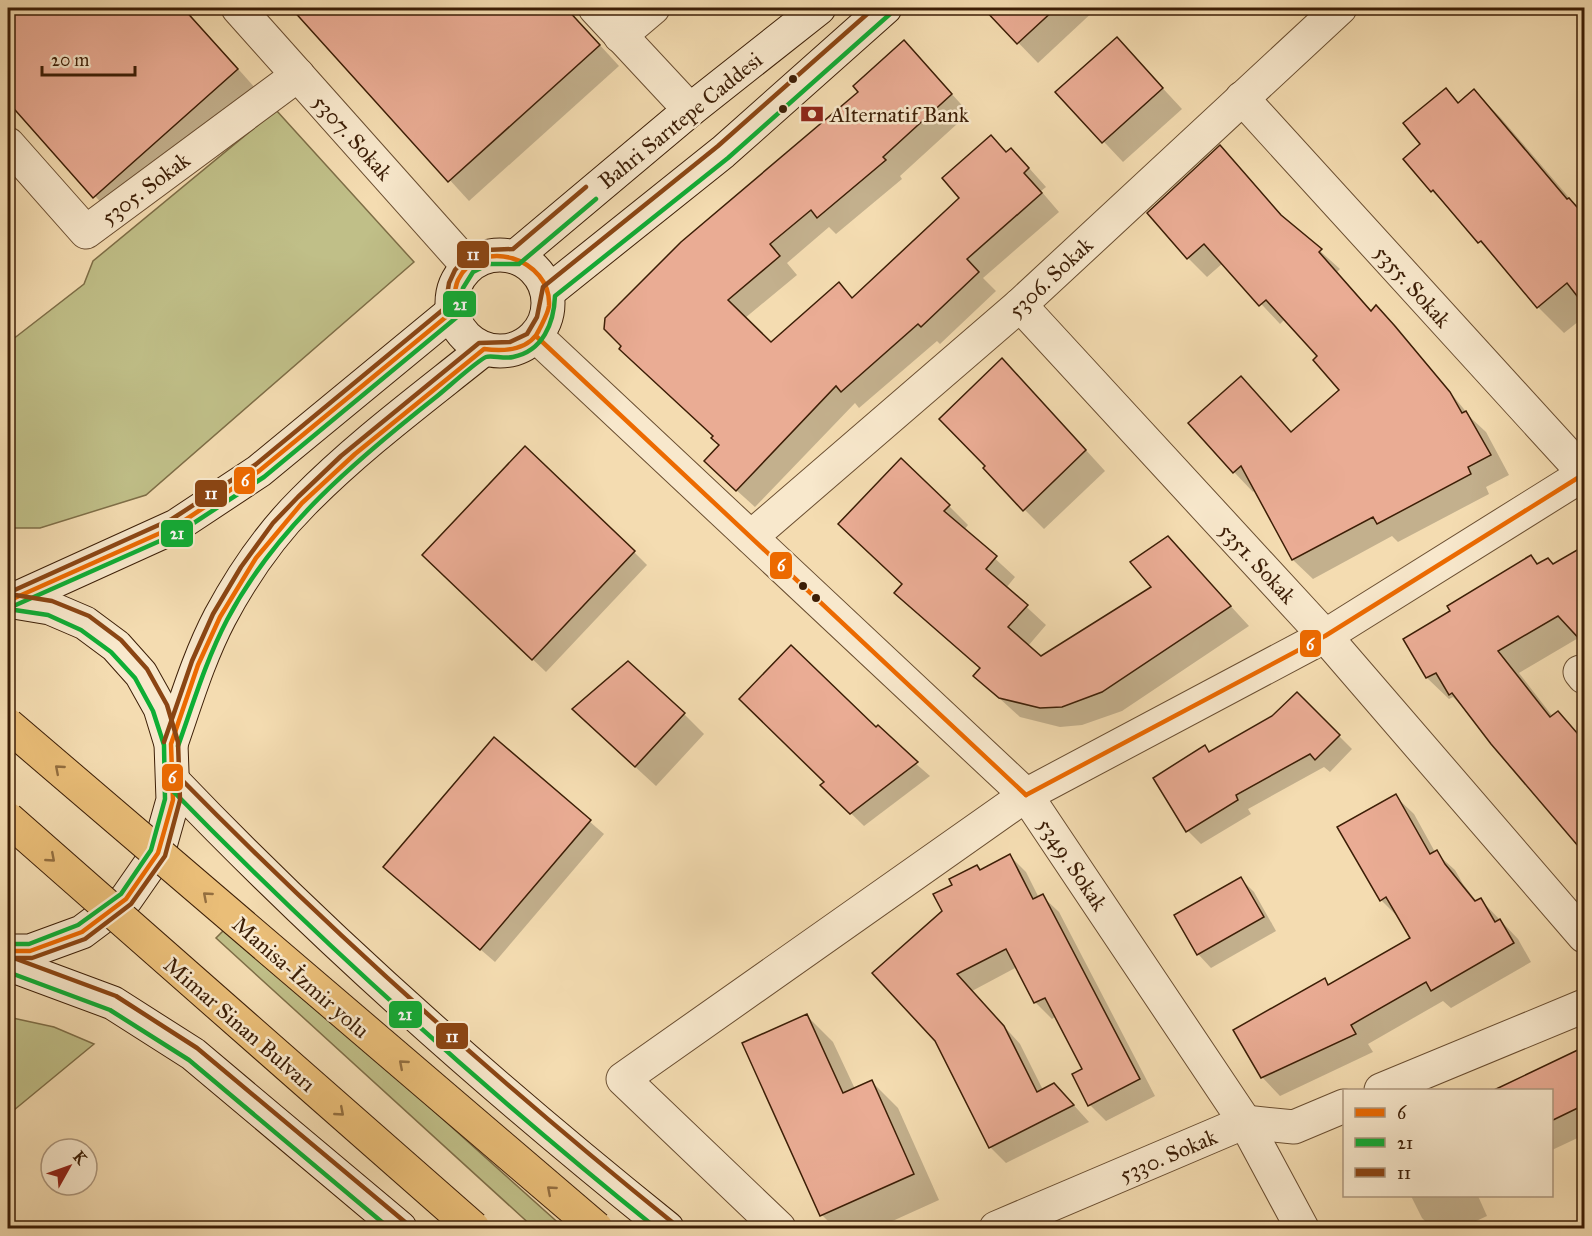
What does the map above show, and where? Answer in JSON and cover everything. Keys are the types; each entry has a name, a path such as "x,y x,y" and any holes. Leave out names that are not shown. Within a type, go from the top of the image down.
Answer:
{"highway":[{"name":"Manisa-İzmir yolu","path":"8,724 596,1228"},
{"name":"Mimar Sinan Bulvarı","path":"8,819 473,1228"}],"street":[{"name":"5307. Sokak","path":"238,8 468,266"},
{"path":"595,8 690,110"},
{"path":"620,36 653,8"},
{"name":"Bahri Sarıtepe Caddesi","path":"515,256 690,110 819,8"},
{"path":"548,292 723,152 885,8"},
{"name":"5306. Sokak","path":"751,537 1020,305 1340,8"},
{"name":"5305. Sokak","path":"8,144 86,232 298,75"},
{"name":"5355. Sokak","path":"1242,98 1584,474"},
{"path":"499,254 515,256 530,264 541,276 548,292 545,323 536,336 525,345 512,350 498,352 484,349 469,340 458,328 452,312 452,295 458,279 468,266 482,257 499,254"},
{"name":"5351. Sokak","path":"1020,305 1325,636 1584,936"},
{"path":"10,600 176,526 260,471 452,312"},
{"name":"5349. Sokak","path":"536,336 1026,795 1245,1122 1302,1228"},
{"path":"171,744 198,665 220,617 256,558 302,503 355,454 484,349"},
{"path":"779,1228 623,1079 1026,795 1325,636 1584,474"},
{"path":"8,951 30,951 82,932 126,898 158,853 173,800 171,744 160,708 141,674 116,646 85,624 50,608 10,600"},
{"path":"173,781 283,893 435,1034 570,1150 667,1228"},
{"path":"8,964 113,1003 193,1054 400,1228"},
{"path":"1384,1089 1584,1006"},
{"name":"5330. Sokak","path":"996,1228 1245,1122 1294,1127 1343,1106"}],"shaded area":[{"path":"276,110 414,262 146,495 40,528 8,528 8,343 84,284 93,261"},
{"path":"228,926 564,1228 534,1228 216,938"},
{"path":"8,1017 54,1027 94,1044 8,1115"}],"building":[{"path":"8,8 183,8 238,69 93,198 8,102"},
{"path":"291,8 566,8 600,45 448,182"},
{"path":"983,8 1056,8 1017,44"},
{"path":"1117,37 1163,88 1102,143 1055,92"},
{"path":"904,40 952,94 883,157 886,160 817,218 811,210 770,244 780,256 728,300 771,342 839,282 852,298 959,198 942,178 991,135 1006,152 1011,148 1029,168 1024,173 1042,193 967,259 979,272 921,327 918,324 841,392 836,386 736,491 704,461 719,445 711,438 713,436 619,349 621,346 604,329 605,318 681,242 858,92 853,86"},
{"path":"1446,88 1458,103 1474,89 1567,199 1569,198 1584,215 1584,305 1567,283 1537,308 1481,241 1478,243 1403,159 1420,144 1403,123"},
{"path":"1220,145 1281,215 1322,249 1319,252 1371,311 1376,305 1394,325 1450,392 1462,413 1466,411 1491,455 1468,467 1471,474 1377,524 1373,517 1292,560 1241,466 1233,473 1188,423 1241,376 1291,432 1339,390 1313,360 1317,356 1266,300 1259,306 1204,244 1187,259 1147,213"},
{"path":"1002,358 1086,450 1023,511 983,468 985,466 939,419"},
{"path":"525,446 635,551 532,660 422,555"},
{"path":"901,458 950,505 944,511 997,556 986,569 1028,605 1008,627 1041,656 1151,587 1130,562 1168,536 1231,606 1102,692 1062,707 1040,708 999,698 973,676 980,668 894,593 902,584 838,524"},
{"path":"1584,546 1584,644 1558,616 1498,651 1550,717 1558,711 1584,741 1584,853 1491,744 1452,693 1449,695 1436,673 1426,678 1403,639 1450,611 1447,606 1531,555 1537,564 1548,558 1553,564"},
{"path":"791,645 876,727 878,725 918,762 850,814 820,785 824,782 739,699"},
{"path":"628,661 685,713 635,767 572,709"},
{"path":"1297,692 1340,735 1315,760 1310,754 1236,795 1238,800 1186,832 1153,778 1205,745 1209,752 1272,716"},
{"path":"494,737 591,820 480,950 383,867"},
{"path":"1396,794 1430,854 1437,850 1445,864 1475,901 1481,898 1495,922 1500,919 1514,943 1431,991 1426,982 1351,1025 1356,1034 1261,1078 1233,1030 1325,978 1328,985 1410,938 1386,897 1380,901 1337,827"},
{"path":"1010,854 1033,899 1043,894 1140,1079 1088,1106 1072,1074 1082,1069 1045,998 1034,1003 1006,949 957,974 1004,1026 1037,1092 1054,1083 1074,1105 989,1148 935,1041 872,973 942,911 933,894 952,885 949,879 977,865 980,870"},
{"path":"1241,877 1264,917 1197,955 1174,915"},
{"path":"807,1014 843,1093 872,1080 914,1174 820,1216 742,1043"},
{"path":"1584,1047 1584,1105 1553,1120 1553,1089 1496,1089"}],"transit line":[{"name":"11","path":"164,742 192,661 213,614 241,567 273,523 298,497 341,456 479,343 510,342 527,334 537,317 543,287 718,146 874,8"},
{"name":"21","path":"178,746 219,635 247,586 293,525 347,471 482,359 513,357 532,349 549,326 555,296 728,158 890,14"},
{"name":"11","path":"8,593 172,519 255,465 445,308 449,283 455,270 463,261 486,250 513,249 586,187"},
{"name":"21","path":"9,608 180,532 264,477 457,317 463,288 473,272 489,264 519,264 596,199"},
{"name":"6","path":"8,601 176,526 259,471 452,312 458,280 468,266 482,258 497,256 513,258 527,265 539,276 547,290 549,306 540,328 530,341 516,348 484,349 355,454 302,503 256,558 220,617 198,665 171,744 173,800 158,853 126,899 82,932 30,951 8,951"},
{"name":"6","path":"536,336 1026,795"},
{"name":"6","path":"1026,795 1325,636 1584,474"},
{"name":"11","path":"8,958 32,958 85,939 131,904 165,856 180,800 178,742 167,705 147,669 121,640 89,616 52,601 9,594"},
{"name":"21","path":"8,609 48,615 81,630 111,652 135,678 153,711 164,745 165,799 151,850 121,894 78,925 29,944 8,944"},
{"name":"11","path":"178,776 297,893 419,1006 544,1116 672,1222"},
{"name":"21","path":"168,786 345,959 529,1123 656,1228"},
{"name":"11","path":"11,957 116,996 197,1048 405,1222"},
{"name":"21","path":"8,972 110,1010 189,1060 389,1228"}],"place":[{"name":"Alternatif Bank","path":"812,114"}]}
